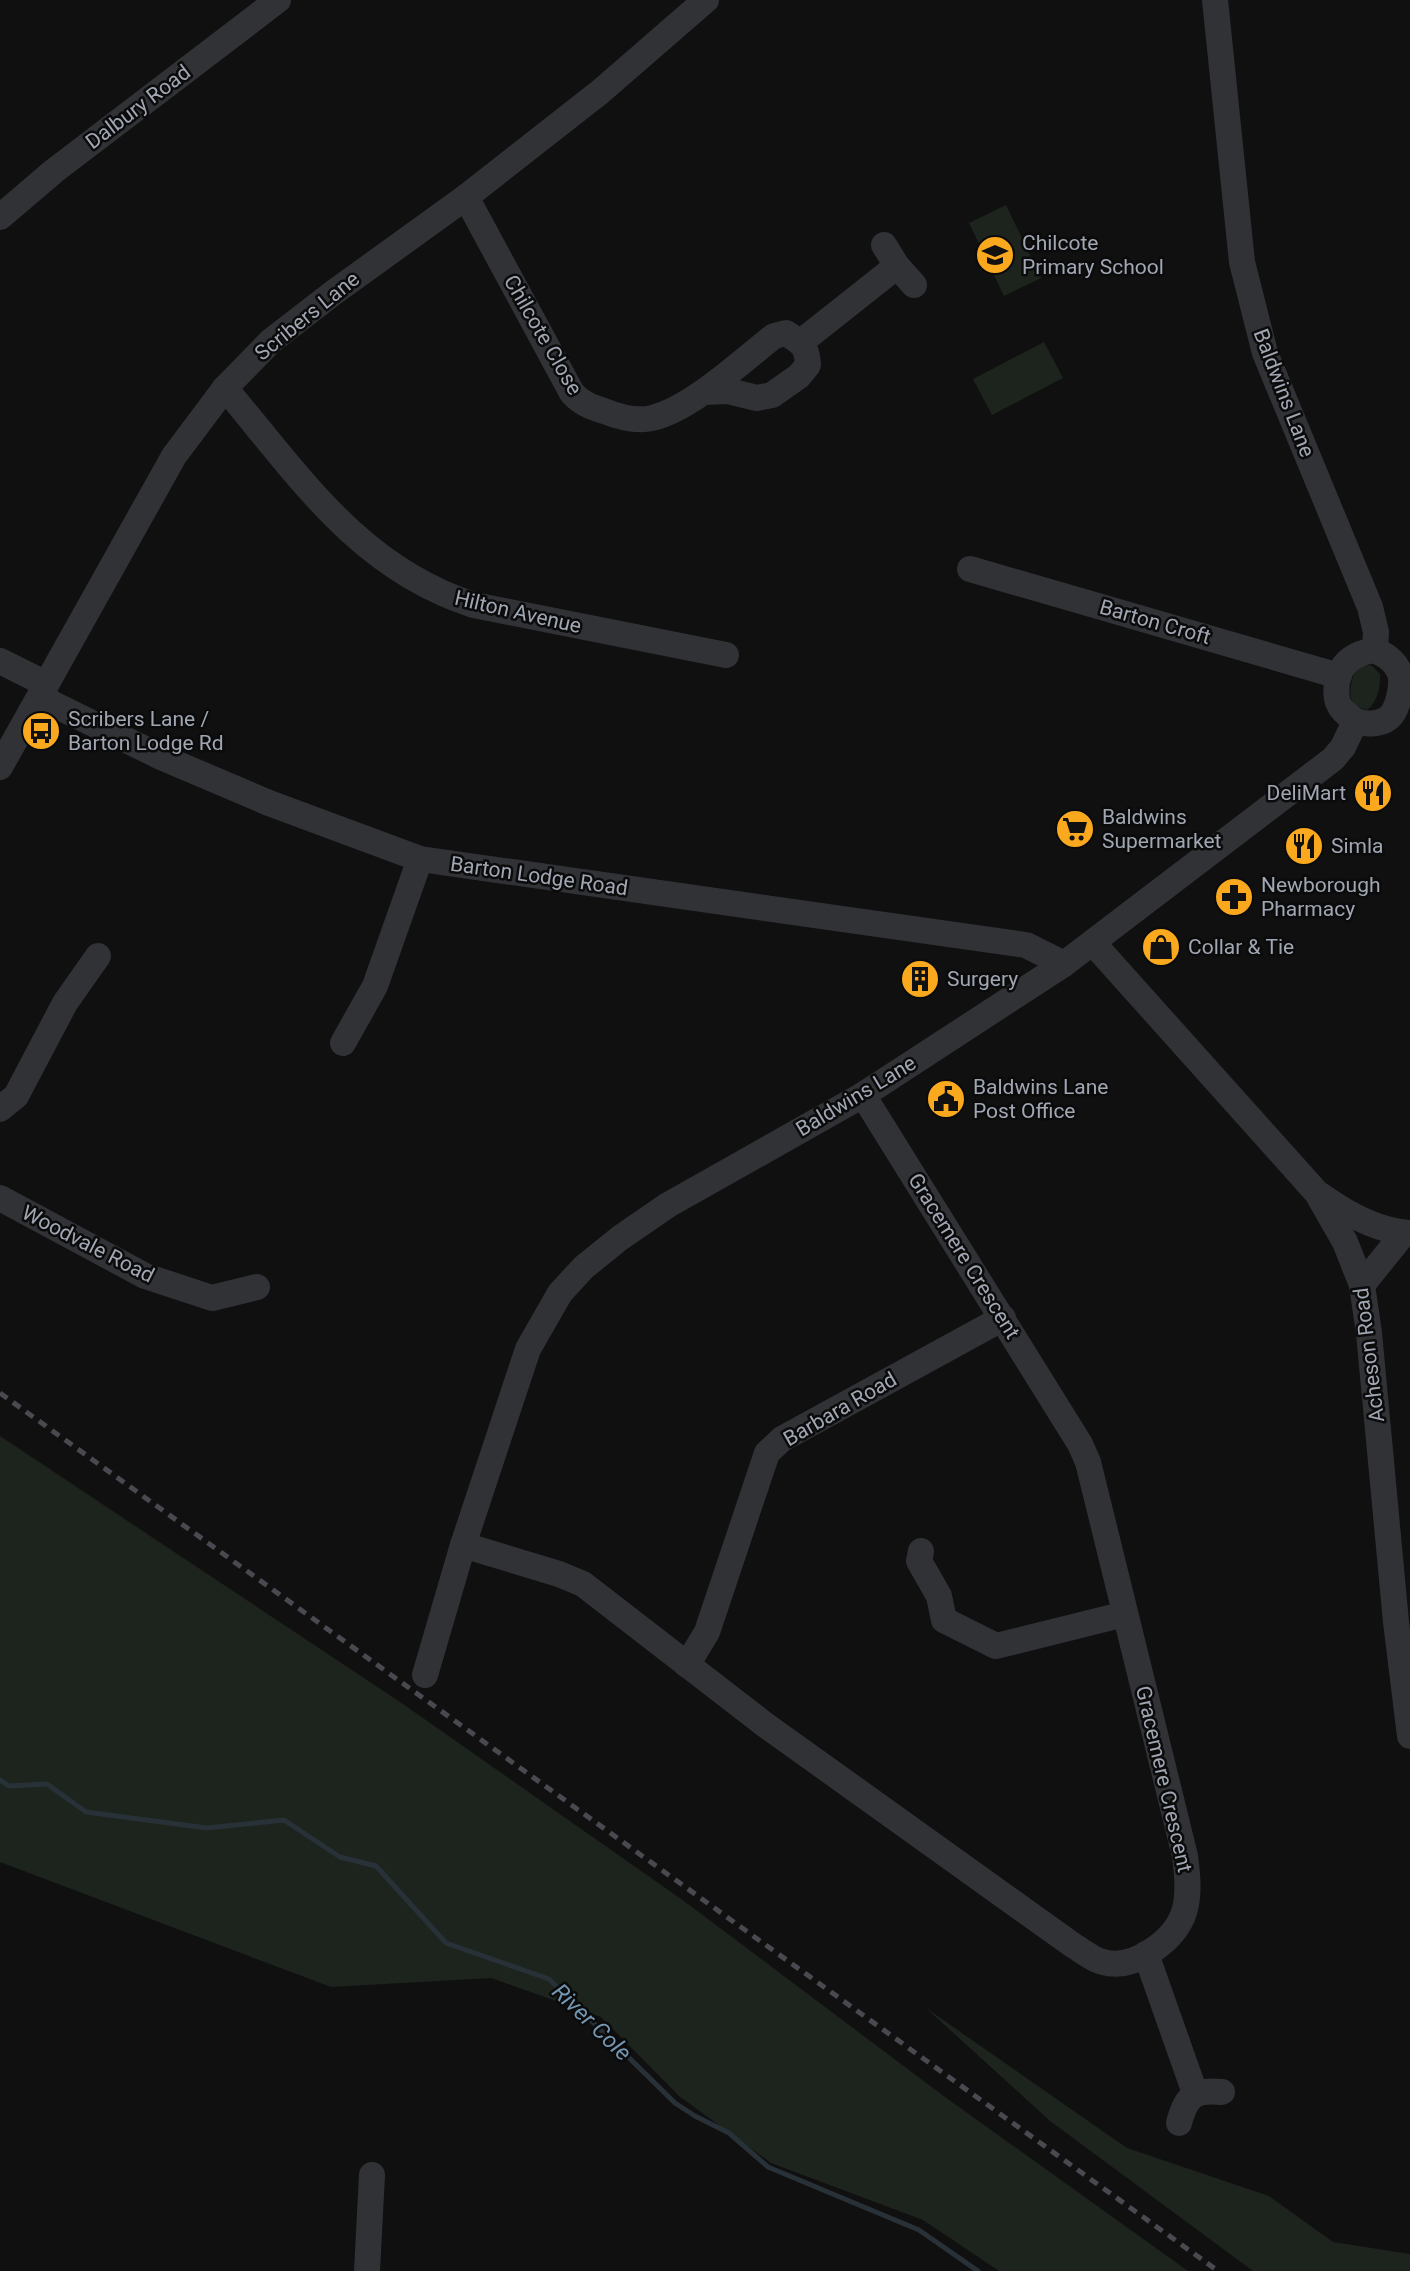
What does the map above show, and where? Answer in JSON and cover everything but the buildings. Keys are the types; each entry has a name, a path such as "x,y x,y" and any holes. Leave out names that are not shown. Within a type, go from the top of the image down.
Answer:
{"street":[{"name":"Dalbury Road","path":"0,216 278,0"},
{"name":"Scribers Lane","path":"0,767 174,456 225,388 271,341 466,197 600,92 706,0"},
{"name":"Baldwins Lane","path":"1215,0 1242,262 1265,353 1370,607 1376,632 1375,650"},
{"name":"Chilcote Close","path":"466,197 572,393 580,401 614,415 650,419 665,414 703,392 774,336 786,333 801,342"},
{"path":"703,392 728,391 757,398 772,395 799,376 808,365 808,352 801,342 899,265"},
{"name":"Hilton Avenue","path":"225,388 337,521 376,555 438,592 474,606 726,655"},
{"name":"Barton Croft","path":"970,569 1339,676"},
{"path":"1375,650 1389,657 1400,672 1404,702 1383,720 1367,724 1355,722 1337,700 1339,676 1346,662 1355,654 1375,650"},
{"name":"Barton Lodge Road","path":"0,661 44,690 53,704 161,757 269,803 420,859 1026,945 1064,964"},
{"name":"Baldwins Lane","path":"425,1675 463,1545 528,1349 560,1293 584,1267 668,1205 863,1095 1064,964 1334,759 1355,722"},
{"path":"343,1043 375,986 420,859"},
{"name":"Acheson Road","path":"1093,943 1317,1193 1345,1242 1363,1285 1396,1622 1410,1735"},
{"path":"0,1109 16,1096 65,1003 98,956"},
{"name":"Gracemere Crescent","path":"463,1545 583,1584 764,1724 1074,1946 1101,1962 1116,1964 1132,1961 1167,1941 1184,1914 1189,1884 1185,1856 1088,1462 1080,1444 1003,1318 863,1095"},
{"path":"1317,1193 1346,1213 1407,1233 1363,1285"},
{"name":"Woodvale Road","path":"0,1198 145,1276 212,1298 257,1287"},
{"name":"Barbara Road","path":"687,1665 707,1632 767,1453 782,1439 1003,1318"},
{"path":"921,1551 919,1562 939,1596 944,1620 996,1646 1125,1614"},
{"path":"1146,1954 1195,2093"},
{"path":"1179,2123 1184,2105 1195,2093 1222,2092"},
{"path":"368,2271 372,2175"}],"shaded area":[{"path":"1006,205 1041,278 1004,296 969,223"},
{"path":"1044,342 1063,378 992,415 973,379"},
{"path":"1371,665 1380,674 1380,684 1376,699 1367,710 1354,706 1351,686 1358,667"},
{"path":"0,1436 403,1704 684,1901 945,2097 1188,2271 999,2271 923,2220 771,2163 679,2096 601,2017 491,1978 331,1987 0,1862"},
{"path":"926,2008 1127,2148 1269,2196 1333,2242 1410,2254 1410,2271 1253,2271 1050,2121"}],"waterway":[{"name":"River Cole","path":"0,1780 9,1786 47,1784 86,1812 207,1828 284,1820 340,1857 376,1866 446,1943 549,1979 675,2103 729,2133 768,2167 919,2230 978,2271"}],"railway":[{"path":"0,1393 1218,2271"}],"place":[{"name":"Chilcote Primary School","path":"995,255"},
{"name":"Scribers Lane / Barton Lodge Rd","path":"41,731"},
{"name":"DeliMart","path":"1373,793"},
{"name":"Baldwins Supermarket","path":"1075,829"},
{"name":"Simla","path":"1304,846"},
{"name":"Newborough Pharmacy","path":"1234,897"},
{"name":"Collar & Tie","path":"1161,947"},
{"name":"Surgery","path":"920,979"},
{"name":"Baldwins Lane Post Office","path":"946,1099"}]}
